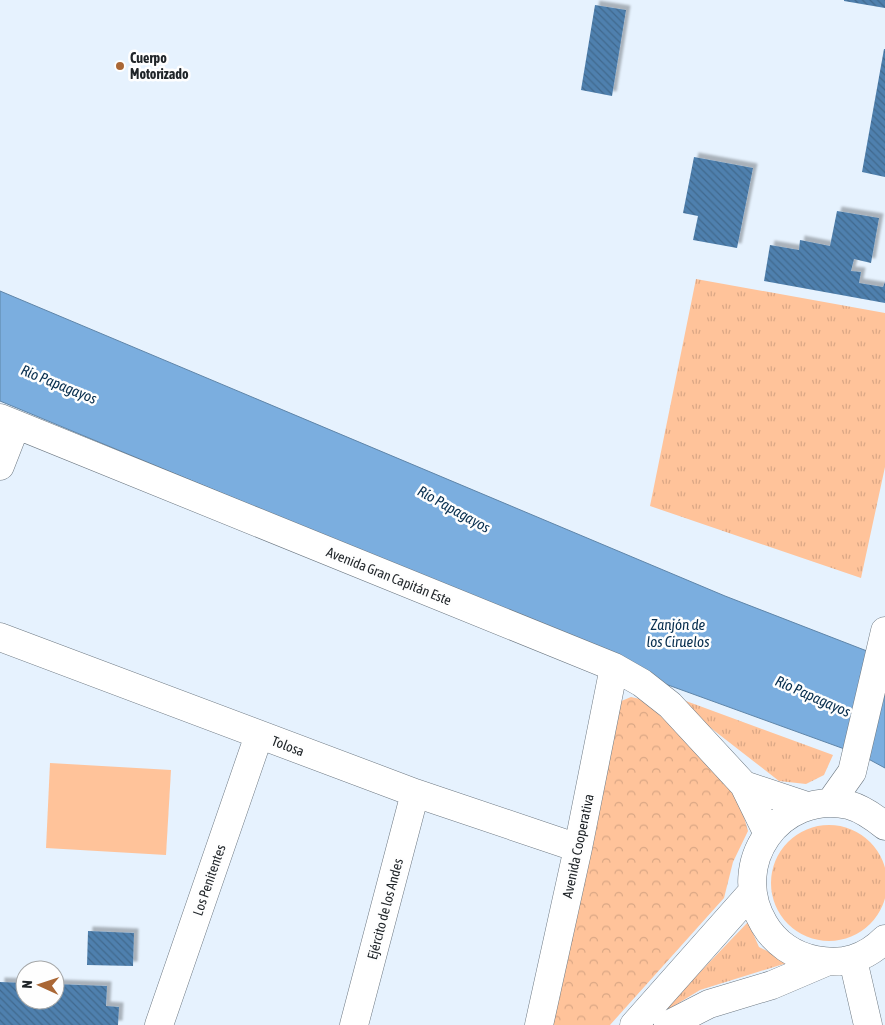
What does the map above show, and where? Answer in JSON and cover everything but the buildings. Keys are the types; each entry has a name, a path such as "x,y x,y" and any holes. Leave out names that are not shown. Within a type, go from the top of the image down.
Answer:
{"street":[{"path":"0,466 8,421"},
{"name":"Avenida Gran Capitán Este","path":"8,421 614,667 642,683 670,705 744,785 768,834"},
{"path":"883,943 853,960 826,962 805,958 785,948 769,933 758,914 752,892 752,872 756,858 768,834 786,817 818,805 854,765 885,631"},
{"name":"Tolosa","path":"0,637 415,793 578,848"},
{"name":"Avenida Cooperativa","path":"539,1025 578,848 614,667"},
{"name":"Los Penitentes","path":"159,1025 259,735"},
{"path":"854,765 877,819"},
{"name":"Avenida Gran Capitán Este","path":"744,785 818,805 850,806 877,819"},
{"name":"Ejército de los Andes","path":"354,1025 415,793"},
{"path":"634,1025 752,892"},
{"path":"853,960 868,1025"},
{"path":"668,1025 709,1004 772,985 826,962"},
{"path":"708,1025 772,985"}],"green space":[{"path":"696,279 885,313 885,467 861,578 650,506"},
{"path":"667,694 833,755 824,775 806,784 779,781"},
{"path":"631,697 644,700 736,789 748,831 733,862 724,898 610,1025 552,1025 619,702"},
{"path":"50,763 171,770 166,855 46,848"},
{"path":"829,825 851,829 861,834 870,842 878,851 883,861 887,883 883,905 878,915 870,924 861,932 851,937 829,941 807,937 797,932 788,924 780,915 775,905 771,883 775,861 780,851 788,842 797,834 807,829"},
{"path":"748,922 759,947 790,962 700,990 659,1015"}],"water":[{"name":"Zanjón de los Ciruelos","path":"0,291 725,596 885,658 885,768 861,755 668,685 248,504 0,401"}],"place":[{"name":"Cuerpo Motorizado","path":"120,66"}],"water label":[{"name":"Río Papagayos","path":"59,384"},
{"name":"Río Papagayos","path":"454,509"},
{"name":"Río Papagayos","path":"813,696"}]}
